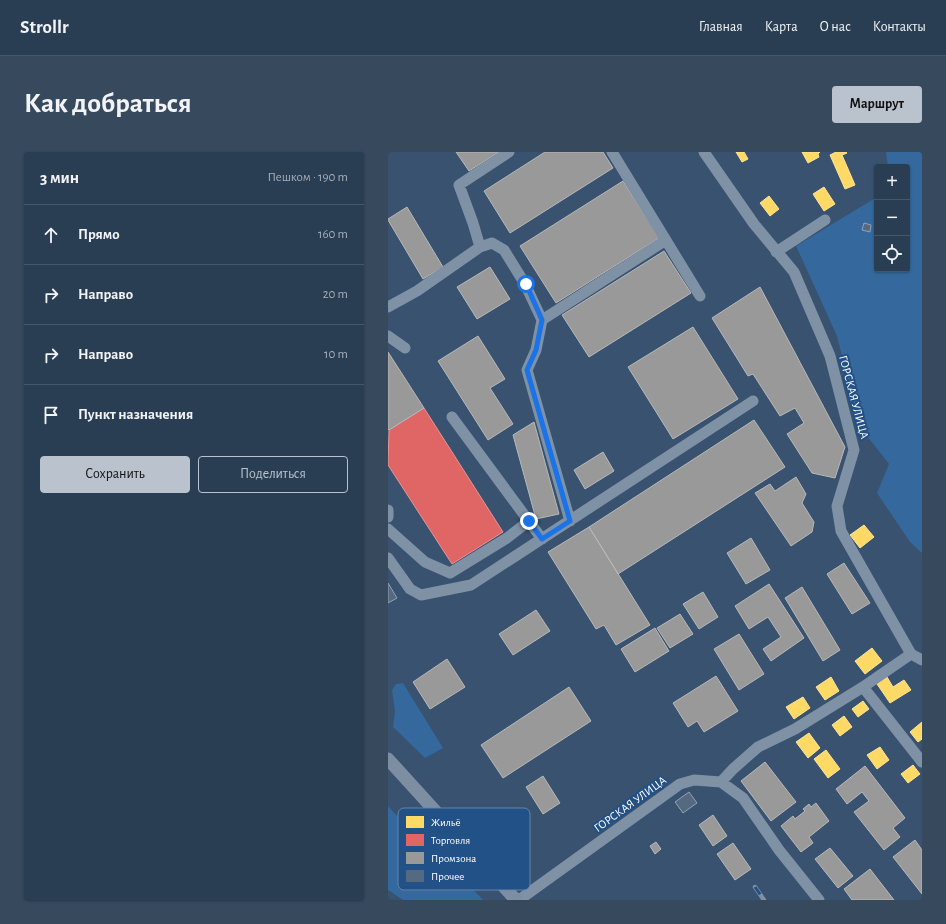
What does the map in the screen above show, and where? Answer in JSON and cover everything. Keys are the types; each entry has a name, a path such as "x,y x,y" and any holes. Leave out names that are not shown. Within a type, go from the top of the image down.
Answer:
{"main road":[{"path":"388,760 432,808"},
{"path":"507,890 516,900"}],"street":[{"path":"480,247 459,185 509,152"},
{"path":"612,152 700,296"},
{"name":"ГОРСКАЯ УЛИЦА","path":"704,152 754,224 794,272 830,356 854,450 837,506 841,531 911,654"},
{"path":"776,252 825,220"},
{"path":"542,320 666,240"},
{"path":"388,307 417,291 480,247 492,243 504,250 526,284 542,320 536,350 527,370 570,521"},
{"path":"388,336 405,348"},
{"path":"388,558 410,589 421,595 471,585 753,400"},
{"path":"452,417 542,539"},
{"path":"388,510 388,517"},
{"path":"388,529 425,562 450,573 507,538 529,521"},
{"path":"819,900 779,850 743,798 721,782 758,747 794,729 862,687 911,654 922,660"},
{"path":"862,687 922,762"},
{"name":"ГОРСКАЯ УЛИЦА","path":"519,900 680,784 694,780 721,782"}],"shaded area":[{"path":"886,152 922,152 922,553 910,542 877,493 889,464 860,427 837,336 796,246 874,199 874,272 910,272 910,164 888,164"},
{"path":"403,683 443,748 425,758 393,727 395,711 392,690 396,684"},
{"path":"388,806 398,817 398,890 474,890 483,900 403,900 388,890"}],"building: Жильё":[{"path":"736,152 744,152 748,159 742,162"},
{"path":"802,152 820,152 818,154 819,157 808,163"},
{"path":"836,152 847,153 842,155 855,185 845,189 830,155"},
{"path":"824,187 835,204 824,211 813,194"},
{"path":"769,196 779,209 770,216 760,203"},
{"path":"864,525 874,537 860,548 850,535"},
{"path":"872,648 882,661 865,674 855,661"},
{"path":"831,677 839,691 825,700 816,687"},
{"path":"887,677 893,687 904,680 911,690 890,703 877,684"},
{"path":"803,697 810,708 794,719 786,707"},
{"path":"863,701 869,709 858,717 852,709"},
{"path":"844,716 852,727 840,736 832,725"},
{"path":"922,722 922,739 918,742 910,732"},
{"path":"809,733 820,748 808,758 796,742"},
{"path":"880,747 889,760 877,769 867,755"},
{"path":"826,750 840,769 828,778 814,759"},
{"path":"913,765 920,774 908,783 901,774"}],"building: Торговля":[{"path":"424,408 503,532 452,564 388,465 389,430"}],"building: Промзона":[{"path":"456,152 499,152 469,171"},
{"path":"545,152 603,152 613,168 510,233 484,191"},
{"path":"623,181 659,238 556,303 520,246"},
{"path":"407,207 443,267 423,279 388,220"},
{"path":"664,251 691,293 589,357 562,315"},
{"path":"490,267 510,299 477,319 457,287"},
{"path":"760,287 845,447 835,478 812,473 787,434 804,423 795,408 780,416 753,374 748,376 712,318"},
{"path":"693,327 738,399 673,439 628,367"},
{"path":"478,336 505,379 490,388 513,424 488,440 438,361"},
{"path":"388,352 424,408 389,430 388,429"},
{"path":"754,420 785,467 618,574 589,527"},
{"path":"534,422 559,514 536,519 513,435"},
{"path":"603,452 614,471 585,489 574,470"},
{"path":"796,477 806,494 802,503 814,522 812,532 791,546 755,493 770,484 775,491"},
{"path":"589,527 650,625 616,645 604,625 596,629 548,552"},
{"path":"751,538 770,570 746,584 727,553"},
{"path":"844,563 870,603 852,614 827,574"},
{"path":"769,584 804,638 771,661 763,649 781,637 768,617 749,629 735,606"},
{"path":"802,587 840,650 823,661 785,598"},
{"path":"703,592 718,617 699,629 683,604"},
{"path":"536,610 550,631 513,655 499,634"},
{"path":"680,614 693,634 670,648 657,628"},
{"path":"655,628 669,651 635,672 621,649"},
{"path":"739,634 764,674 739,690 714,649"},
{"path":"447,659 465,687 430,709 413,682"},
{"path":"716,676 738,711 704,732 697,721 688,727 673,703"},
{"path":"569,687 591,721 503,778 481,745"},
{"path":"765,762 796,802 771,821 741,781"},
{"path":"865,766 905,818 893,828 900,837 884,850 854,812 869,801 862,792 847,804 836,789"},
{"path":"543,776 560,803 543,814 526,787"},
{"path":"816,803 829,821 809,837 813,843 801,852 781,826 793,816 795,819 805,811 803,809 809,804 811,807"},
{"path":"713,815 727,836 713,846 699,825"},
{"path":"915,840 922,850 922,894 893,857"},
{"path":"656,842 661,849 655,854 650,846"},
{"path":"733,843 751,869 735,880 717,854"},
{"path":"830,848 853,876 838,888 815,859"},
{"path":"870,869 894,900 852,900 844,889"}],"building: Прочее":[{"path":"864,223 871,225 870,232 862,230"},
{"path":"388,583 397,598 388,603"},
{"path":"689,792 697,803 683,813 675,802"}],"railway":[{"path":"755,887 764,900"}],"route":[{"path":"526,284 542,320 536,350 527,370 570,521 542,539 529,521"}]}
